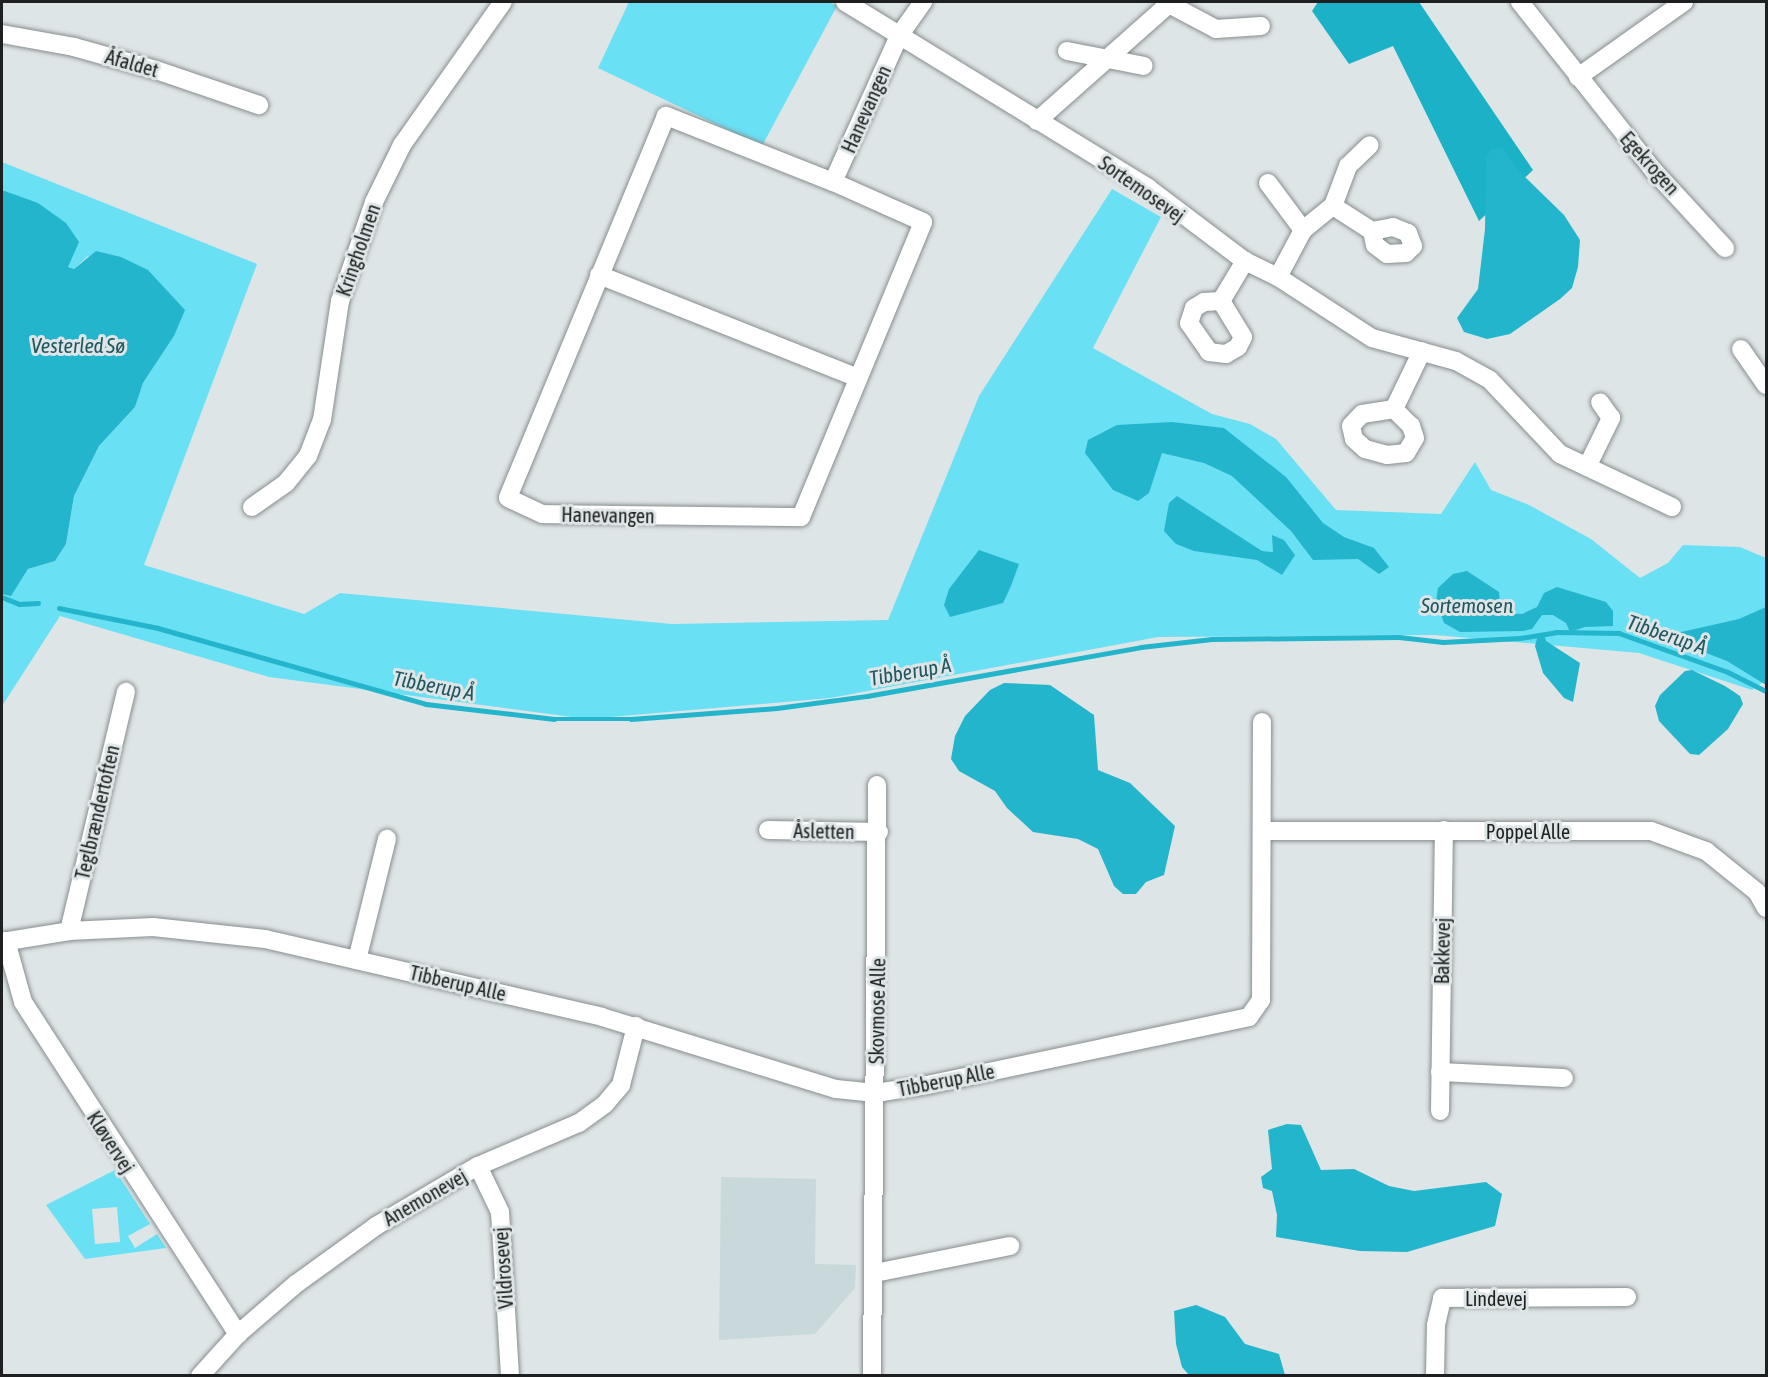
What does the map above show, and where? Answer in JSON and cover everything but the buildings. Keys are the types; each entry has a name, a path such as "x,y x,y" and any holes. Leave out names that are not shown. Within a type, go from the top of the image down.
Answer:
{"street":[{"name":"Kringholmen","path":"252,507 286,483 309,456 322,420 340,301 374,202 402,145 503,2"},
{"name":"Sortemosevej","path":"845,2 1148,188 1245,261 1278,277 1372,338 1456,361 1490,380 1560,454 1672,507"},
{"name":"Hanevangen","path":"833,182 899,36 923,2"},
{"name":"Egekrogen","path":"1520,2 1654,171 1725,248"},
{"path":"1578,77 1684,2"},
{"path":"1037,121 1104,59 1170,3 1216,29 1261,26"},
{"name":"Åfaldet","path":"2,34 74,47 156,69 259,105"},
{"path":"1067,51 1144,66"},
{"name":"Hanevangen","path":"666,116 833,182 923,222 801,517 543,514 508,498 599,275 666,116"},
{"path":"1278,277 1303,230 1333,206 1348,166 1370,145"},
{"path":"1268,183 1303,230"},
{"path":"1333,206 1372,231"},
{"path":"1221,301 1245,261"},
{"path":"599,275 858,378"},
{"path":"1741,349 1767,385"},
{"path":"1394,409 1422,351"},
{"path":"1587,467 1611,418 1600,402"},
{"name":"Teglbrændertoften","path":"69,931 126,692"},
{"name":"Tibberup Alle","path":"4,941 69,931 153,927 223,932 357,960 636,1026 836,1089 876,1093 1249,1017 1261,1000 1262,722"},
{"name":"Skovmose Alle","path":"872,1376 879,832 877,785"},
{"name":"Åsletten","path":"768,830 879,832"},
{"name":"Bakkevej","path":"1440,1110 1444,830"},
{"name":"Poppel Alle","path":"1263,831 1651,831 1706,851 1741,878 1767,908"},
{"path":"357,960 387,839"},
{"name":"Kløvervej","path":"4,941 22,1002 238,1334"},
{"name":"Anemonevej","path":"200,1376 238,1334 296,1284 376,1226 478,1166 579,1124 605,1104 621,1085 636,1026"},
{"path":"1440,1072 1564,1078"},
{"name":"Vildrosevej","path":"478,1166 500,1212 510,1376"},
{"path":"875,1273 1010,1246"},
{"name":"Lindevej","path":"1436,1376 1436,1325 1442,1298 1627,1297"}],"shaded area":[{"path":"629,2 829,2 837,6 762,146 598,68"},
{"path":"1318,2 1419,2 1533,170 1479,221 1393,46 1349,64 1312,11"},
{"path":"2,162 257,264 144,565 304,614 340,593 672,624 888,620 979,396 1112,189 1161,217 1093,348 1212,414 1250,424 1276,439 1336,510 1441,514 1475,462 1491,490 1529,505 1591,539 1640,578 1668,563 1683,545 1740,547 1766,558 1766,680 1752,690 1639,653 1435,635 1158,637 830,698 587,719 269,677 60,616 2,706 2,594 11,595 28,569 55,561 66,544 74,496 99,446 135,407 143,383 174,336 88,256 74,269 68,267 69,260 38,204 2,190"},
{"path":"115,1170 150,1224 128,1236 135,1248 157,1234 166,1248 85,1259 46,1205","holes":["117,1207 120,1242 95,1244 92,1209"]},
{"path":"721,1177 816,1179 815,1264 856,1265 855,1288 815,1334 719,1340"}],"water":[{"path":"1502,148 1521,173 1564,215 1580,240 1578,267 1572,288 1560,299 1510,334 1487,339 1464,332 1457,318 1478,289 1485,229 1486,159 1491,149"},
{"name":"Vesterled Sø","path":"2,190 38,203 66,223 79,242 68,267 74,269 96,251 121,257 148,270 185,310 174,336 143,383 135,407 99,446 74,496 66,544 55,561 28,569 11,596 2,594"},
{"path":"1172,422 1224,428 1286,477 1323,523 1344,537 1374,548 1389,567 1379,574 1358,559 1313,560 1291,531 1232,476 1204,463 1162,453 1149,493 1138,501 1113,490 1085,453 1088,440 1117,425"},
{"path":"1177,496 1262,551 1273,552 1272,535 1284,540 1295,555 1282,575 1257,560 1194,551 1176,544 1164,531 1169,503"},
{"path":"979,550 1019,564 1011,586 1003,603 950,617 944,605 949,589"},
{"name":"Sortemosen","path":"1467,571 1499,592 1501,613 1522,614 1537,607 1544,593 1557,587 1606,602 1613,611 1613,626 1585,627 1570,632 1566,623 1553,615 1542,615 1532,629 1523,631 1460,632 1444,623 1436,601 1438,588 1453,574"},
{"path":"1766,607 1766,685 1727,661 1686,645 1673,644 1668,635 1739,619"},
{"path":"1544,634 1546,641 1580,663 1573,702 1564,698 1543,673 1535,646 1538,635"},
{"path":"1692,670 1740,696 1743,704 1728,729 1699,755 1690,754 1659,721 1655,706 1660,695 1685,671"},
{"path":"1004,683 1050,685 1094,715 1098,770 1130,783 1175,826 1164,875 1146,882 1136,894 1123,894 1114,886 1098,849 1078,839 1033,832 1007,808 995,791 959,771 951,759 955,736 965,716 990,690"},
{"path":"1287,1124 1301,1125 1321,1170 1354,1169 1389,1186 1414,1191 1486,1182 1502,1194 1495,1226 1407,1252 1360,1251 1276,1237 1277,1215 1272,1191 1263,1188 1261,1177 1272,1169 1268,1130"},
{"path":"1196,1305 1225,1317 1245,1344 1279,1354 1285,1375 1189,1375 1182,1367 1176,1344 1174,1311"}],"waterway":[{"name":"Tibberup Å","path":"2,597 19,604 38,603"},
{"name":"Tibberup Å","path":"59,608 158,628 426,704 554,719 631,719 777,708 867,696 1141,647 1212,639 1399,637 1443,642 1520,638 1556,632 1619,633 1728,672 1766,691"}]}
